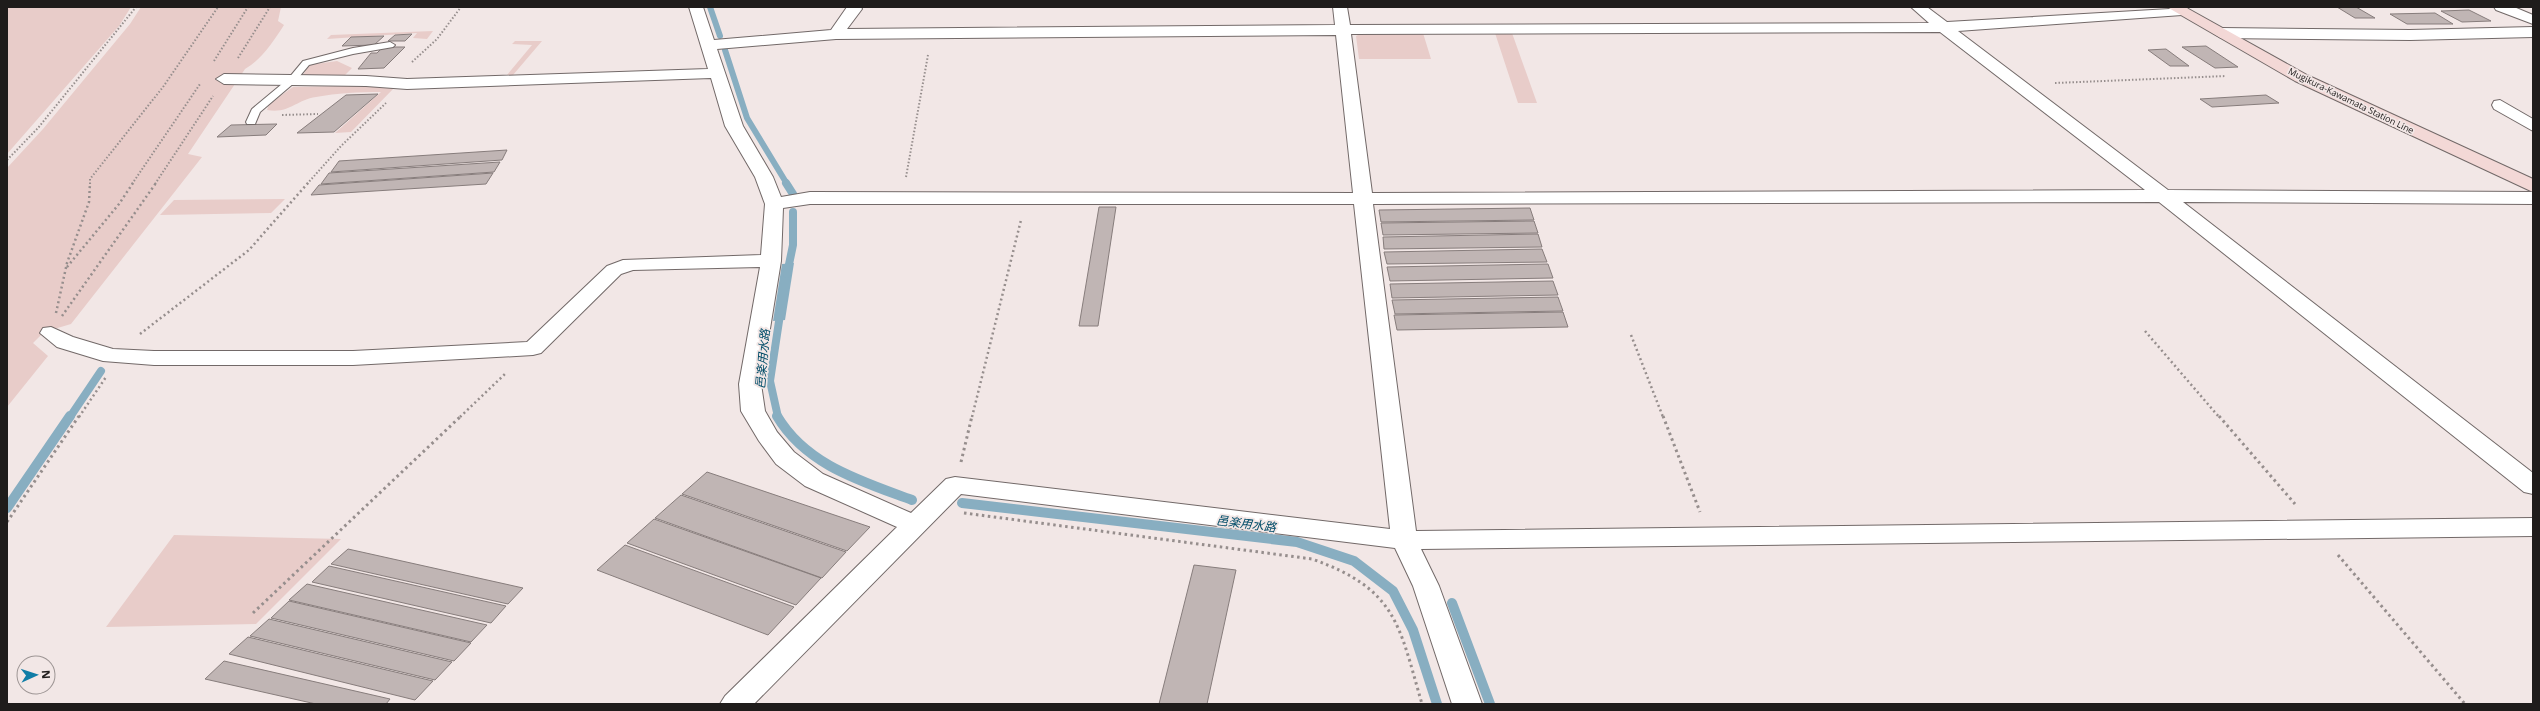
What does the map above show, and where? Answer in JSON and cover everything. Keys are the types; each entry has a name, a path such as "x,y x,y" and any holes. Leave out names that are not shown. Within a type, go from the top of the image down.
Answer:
{"main road":[{"name":"Mugikura-Kawamata Station Line","path":"2178,9 2301,78 2533,186"}],"street":[{"path":"696,7 734,126 764,177 774,204 771,261 750,384 753,411 766,436 785,458 814,480 923,518"},
{"path":"836,34 855,9 854,7"},
{"path":"1340,7 1361,198 1404,540 1426,586 1467,704"},
{"path":"1918,7 2164,196 2533,486"},
{"path":"2501,7 2533,20"},
{"path":"708,45 836,34 932,32 1944,27 2178,9"},
{"path":"2221,33 2410,35 2533,32"},
{"path":"224,79 399,83 717,73"},
{"path":"2500,105 2533,126"},
{"path":"774,204 810,198 1026,200 2164,196 2533,198"},
{"path":"51,333 65,342 115,356 353,358 533,348 614,270 630,264 771,261"},
{"path":"735,704 955,485 1404,540 2316,528 2533,527"}],"lane":[{"path":"252,119 256,111 291,81 306,63 353,51 390,45"}],"path":[{"path":"7,160 38,128 136,7"},
{"path":"51,333 66,269 89,202 90,179 163,87 218,7"},
{"path":"211,66 248,7"},
{"path":"51,333 81,286 179,150 270,7"},
{"path":"7,522 115,356 249,250 399,83 437,39 461,7"},
{"path":"902,199 932,32"},
{"path":"2019,84 2226,76"},
{"path":"66,269 119,204 203,79"},
{"path":"252,119 318,114"},
{"path":"955,485 1026,200"},
{"path":"2145,331 2316,528 2465,704"},
{"path":"1631,335 1710,536"},
{"path":"253,613 533,348"},
{"path":"923,518 1312,559 1340,569 1361,580 1376,593 1390,611 1422,704"}],"shaded area":[{"path":"7,7 131,7 119,26 7,154"},
{"path":"141,7 281,7 278,21 284,25 262,55 245,69 188,154 202,157 71,324 44,332 33,343 48,356 7,407 7,168 43,129 130,24"},
{"path":"433,31 427,39 413,38 417,33 327,39 331,35"},
{"path":"1362,33 1423,33 1431,59 1359,59 1356,36"},
{"path":"1495,33 1512,33 1537,103 1518,103"},
{"path":"515,41 542,41 513,75 507,75 532,45 512,44"},
{"path":"337,61 352,68 345,75 302,77 309,65"},
{"path":"396,86 351,132 335,133 381,92 348,93 324,96 309,99 281,110 267,110 269,104 293,87"},
{"path":"285,199 271,213 160,215 174,200"},
{"path":"174,535 341,539 256,624 106,627"}],"water":[{"path":"794,263 785,320 773,321 782,264"}],"building":[{"path":"2337,7 2356,7 2375,18 2355,18"},
{"path":"2469,10 2491,21 2462,22 2441,11"},
{"path":"2435,13 2453,24 2407,24 2390,14"},
{"path":"412,34 405,41 388,41 395,35"},
{"path":"384,36 374,45 342,46 351,37"},
{"path":"2206,46 2238,67 2215,68 2182,47"},
{"path":"383,47 405,47 384,68 358,69 371,53 377,53"},
{"path":"2166,49 2189,66 2170,66 2148,50"},
{"path":"378,94 334,132 297,133 346,95"},
{"path":"2266,95 2279,103 2212,107 2200,99"},
{"path":"277,124 266,135 217,137 231,125"},
{"path":"507,150 502,160 331,172 339,161"},
{"path":"500,162 494,172 321,184 329,173"},
{"path":"493,173 486,184 311,195 319,185"},
{"path":"1099,207 1116,207 1098,326 1079,326"},
{"path":"1530,208 1534,220 1381,222 1379,210"},
{"path":"1534,221 1538,233 1383,235 1381,223"},
{"path":"1538,234 1542,247 1384,249 1383,237"},
{"path":"1542,249 1547,262 1387,264 1384,252"},
{"path":"1548,264 1553,278 1390,281 1387,267"},
{"path":"1553,281 1558,295 1392,298 1390,284"},
{"path":"1558,297 1563,311 1395,314 1392,300"},
{"path":"1563,312 1568,327 1397,330 1394,315"},
{"path":"707,472 870,527 847,551 682,494"},
{"path":"681,495 846,552 822,578 655,518"},
{"path":"654,519 821,578 796,605 627,543"},
{"path":"625,545 794,607 768,635 597,570"},
{"path":"348,549 523,588 508,604 331,564"},
{"path":"1194,565 1236,570 1207,704 1159,704"},
{"path":"329,566 506,606 491,623 312,582"},
{"path":"307,584 487,625 471,642 289,600"},
{"path":"289,601 471,643 454,661 271,618"},
{"path":"269,619 452,662 435,680 250,636"},
{"path":"248,637 433,681 415,700 229,654"},
{"path":"224,661 390,699 386,704 316,704 205,679"}],"waterway":[{"name":"邑楽用水路","path":"710,7 720,36"},
{"name":"邑楽用水路","path":"725,50 747,118 787,184"},
{"name":"邑楽用水路","path":"786,183 793,194"},
{"name":"邑楽用水路","path":"787,274 793,245 793,212"},
{"name":"邑楽用水路","path":"778,417 770,381 781,308"},
{"path":"70,417 101,371"},
{"path":"7,508 70,416"},
{"name":"邑楽用水路","path":"777,416 789,433 803,447 819,459 836,469 873,486 912,500"},
{"name":"邑楽用水路","path":"962,503 1297,542 1354,561 1393,591 1413,630 1437,704"},
{"path":"1452,603 1490,704"}]}
